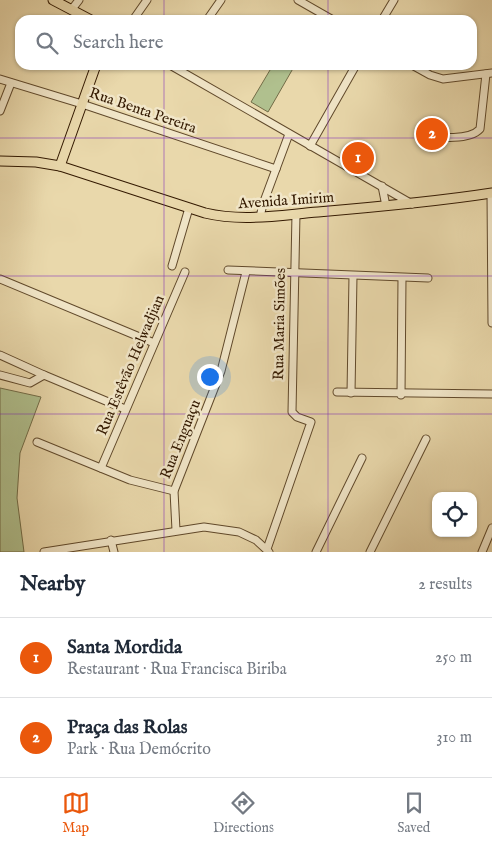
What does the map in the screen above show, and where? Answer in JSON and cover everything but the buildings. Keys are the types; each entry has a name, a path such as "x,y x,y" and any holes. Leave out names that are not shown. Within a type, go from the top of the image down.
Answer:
{"main road":[{"path":"53,0 82,15"},
{"path":"60,166 94,70"},
{"name":"Avenida Imirim","path":"0,161 36,162 60,166 188,208 225,218 260,217 413,204 491,193"}],"street":[{"path":"72,9 79,0"},
{"path":"136,15 147,0"},
{"path":"210,15 221,0"},
{"path":"298,0 324,15"},
{"path":"385,15 394,0"},
{"path":"181,70 413,204"},
{"path":"310,146 353,70"},
{"path":"422,70 437,78 489,73 480,130 473,134 446,138 426,133"},
{"name":"Rua Benta Pereira","path":"0,79 82,104 276,169"},
{"path":"0,111 11,82"},
{"path":"260,217 289,134"},
{"path":"382,186 386,206"},
{"path":"491,193 492,323"},
{"path":"172,266 188,208"},
{"name":"Rua Maria Simões","path":"268,551 311,422 297,417 292,412 296,214"},
{"path":"228,270 428,278"},
{"name":"Rua Estêvão Helwadjian","path":"101,468 185,272"},
{"name":"Rua Enguaçu","path":"176,530 174,491 219,377 246,272"},
{"path":"350,393 353,276"},
{"path":"401,395 402,278"},
{"path":"0,279 154,343"},
{"path":"0,355 125,409"},
{"path":"0,375 30,383 44,375"},
{"path":"338,392 401,395 492,394"},
{"path":"370,552 426,439"},
{"path":"37,442 130,480 174,491"},
{"path":"316,552 362,458"},
{"path":"44,552 111,540 204,527 250,536 268,551"},
{"path":"482,552 492,528"},
{"path":"111,540 114,552"}],"green space":[{"path":"270,70 292,70 268,112 251,102"},
{"path":"0,388 41,397 20,453 17,498 24,552 0,552"}],"place":[{"name":"Praça das Rolas","path":"432,134"},
{"name":"Santa Mordida","path":"358,158"}]}
